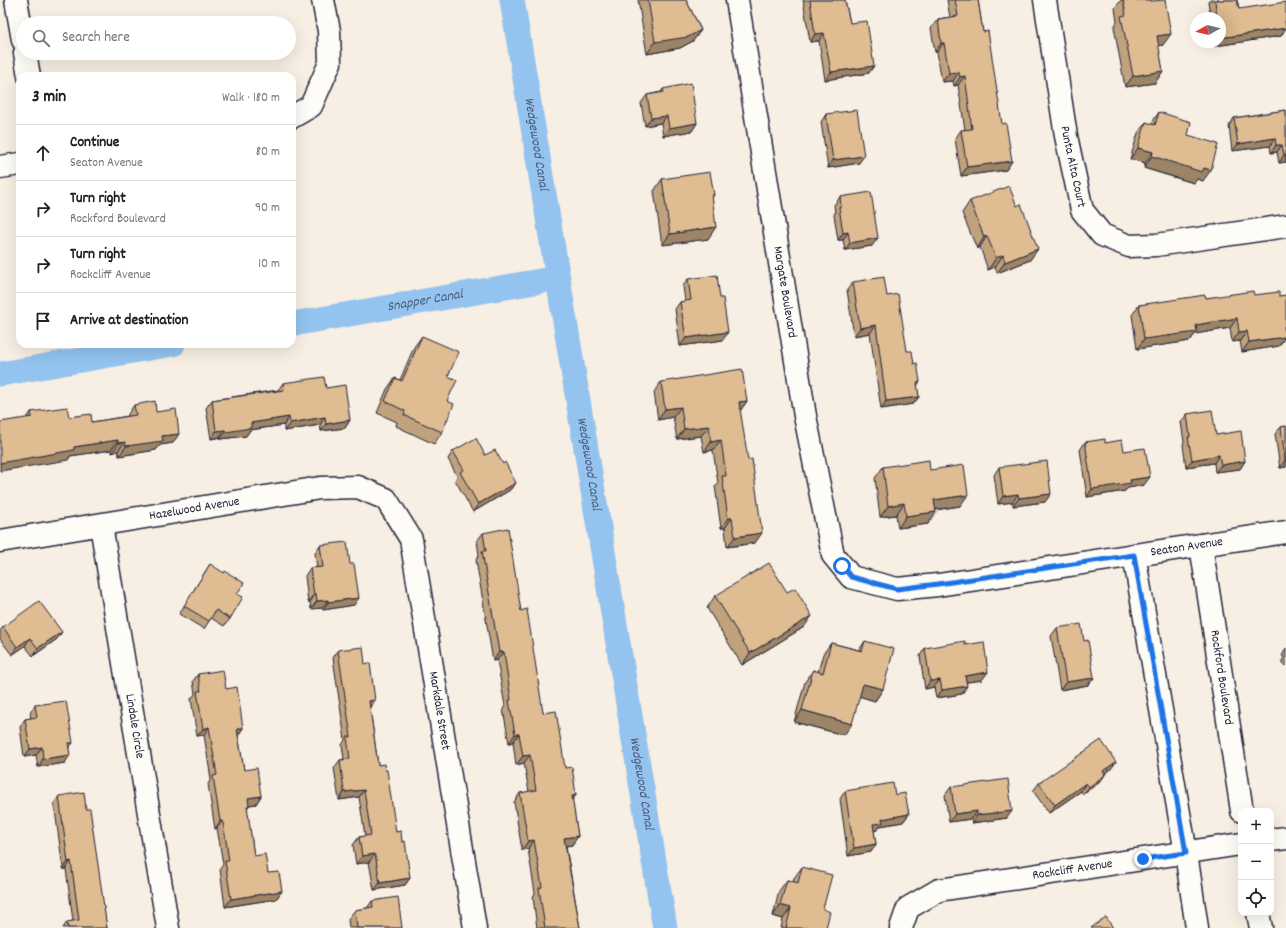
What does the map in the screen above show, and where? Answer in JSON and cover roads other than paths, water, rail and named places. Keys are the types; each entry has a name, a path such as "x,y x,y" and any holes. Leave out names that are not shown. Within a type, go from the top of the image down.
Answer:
{"street":[{"path":"16,0 19,16"},
{"path":"296,115 311,106 330,63 329,32 323,0"},
{"name":"Margate Boulevard","path":"737,0 805,416 833,555 851,577"},
{"name":"Punta Alta Court","path":"1045,0 1066,136 1082,210 1102,235 1129,246 1156,245 1286,226"},
{"path":"26,60 28,72"},
{"path":"0,167 16,165"},
{"name":"Hazelwood Avenue","path":"0,541 320,488 358,487 386,499"},
{"name":"Markdale Street","path":"386,499 411,539 475,928"},
{"name":"Lindale Circle","path":"101,525 168,928"},
{"name":"Seaton Avenue","path":"851,577 897,589 1286,532"},
{"name":"Rockford Boulevard","path":"1201,545 1242,808"},
{"path":"1134,555 1198,928"},
{"path":"1274,840 1286,838"},
{"name":"Rockcliff Avenue","path":"905,918 938,890 1238,844"},
{"path":"1259,916 1261,928"}],"waterway":[{"name":"Wedgewood Canal","path":"512,0 665,928"},
{"name":"Snapper Canal","path":"296,323 558,278"},
{"name":"Snapper Canal","path":"0,374 150,348"}]}
